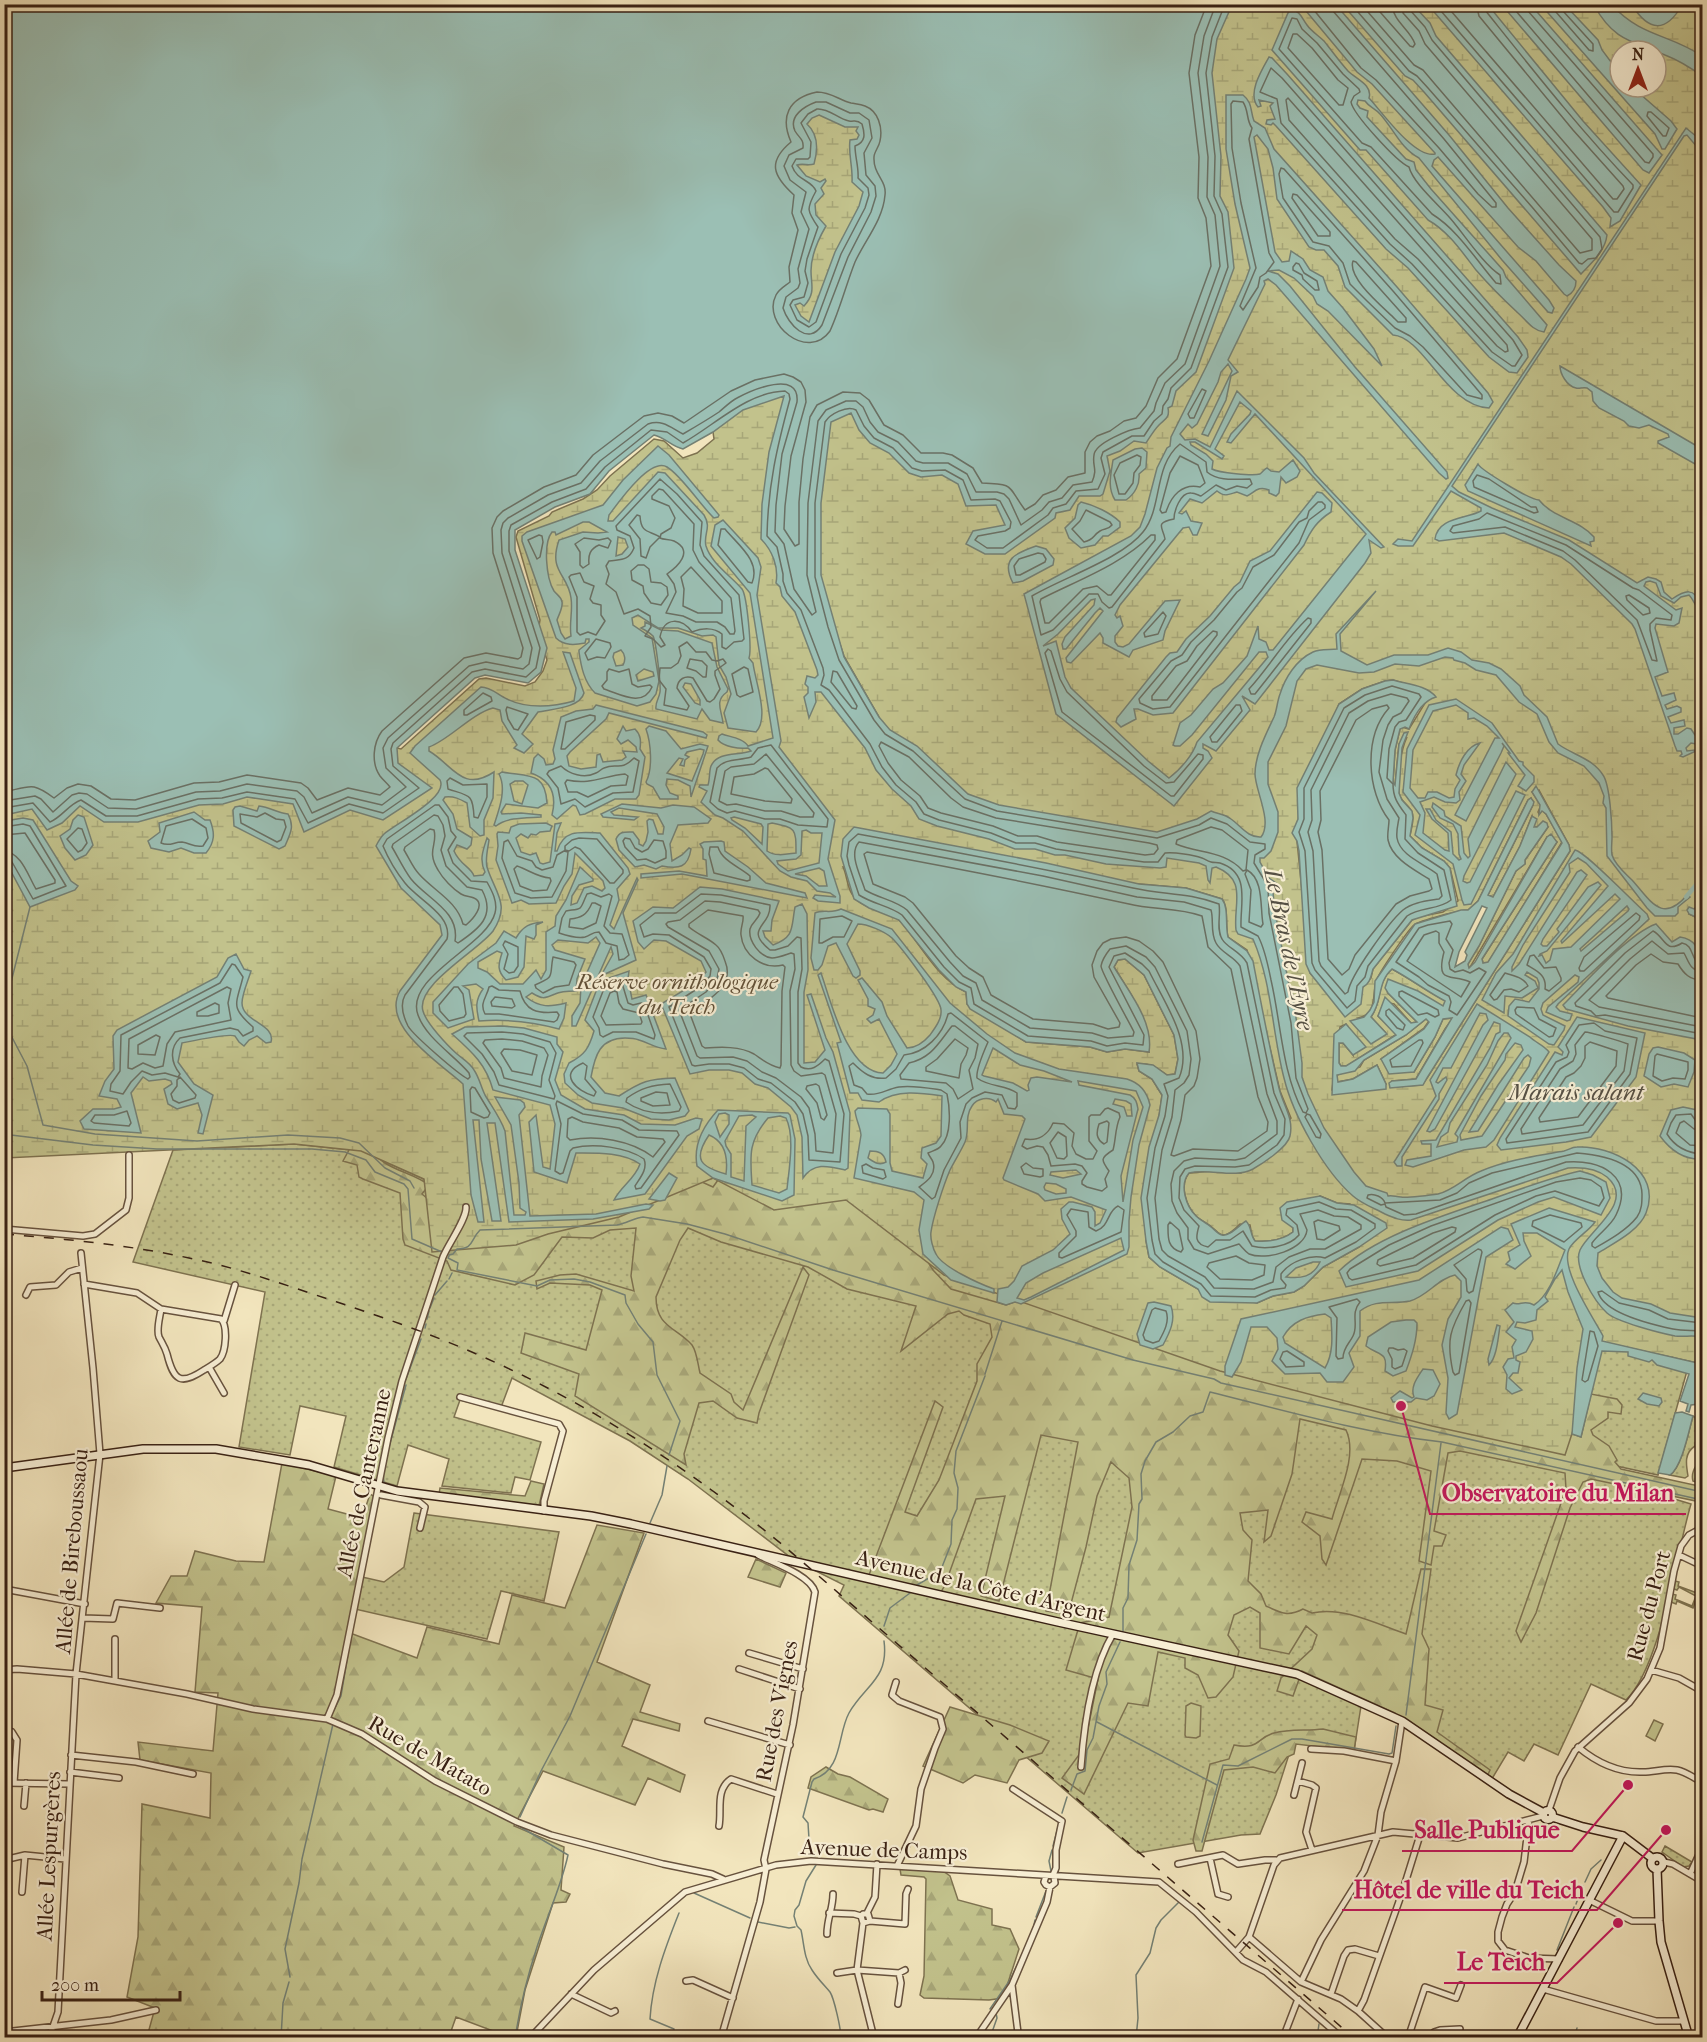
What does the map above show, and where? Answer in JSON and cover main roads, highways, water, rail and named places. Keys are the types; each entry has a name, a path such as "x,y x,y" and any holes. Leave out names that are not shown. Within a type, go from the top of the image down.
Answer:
{"main road":[{"name":"Avenue de la Côte d'Argent","path":"4,1470 162,1448 215,1448 309,1465 420,1498 618,1521 1297,1674 1402,1721 1502,1789 1547,1814 1583,1827 1623,1836 1652,1858"},
{"path":"1518,2037 1623,1836"},
{"path":"1657,1869 1662,1867 1664,1862 1658,1856 1652,1858 1651,1864 1657,1869 1663,1952 1689,2037"}],"water":[{"path":"4,5 1232,5 1217,39 1212,73 1221,156 1220,196 1228,212 1234,268 1196,372 1176,391 1172,406 1168,408 1168,416 1155,429 1146,443 1134,441 1120,451 1107,456 1110,471 1103,494 1079,496 1070,510 1056,513 1055,518 1005,554 985,554 966,544 973,531 1005,525 996,505 966,506 958,484 942,475 921,477 909,473 889,453 870,443 859,430 851,413 831,422 821,503 821,575 844,657 879,717 890,730 917,746 968,794 999,805 1157,832 1197,819 1211,811 1229,817 1256,837 1261,837 1265,823 1255,767 1285,682 1296,665 1307,655 1319,650 1337,649 1336,634 1376,591 1340,634 1341,651 1367,665 1394,655 1428,655 1448,648 1461,652 1472,660 1489,663 1501,669 1520,686 1524,695 1547,717 1558,744 1588,761 1603,775 1610,805 1613,859 1657,906 1664,909 1671,908 1688,894 1690,897 1678,907 1678,913 1675,916 1655,916 1647,908 1607,856 1606,808 1599,783 1584,766 1558,753 1549,742 1537,714 1519,702 1496,675 1476,670 1465,663 1445,657 1419,666 1395,664 1374,672 1359,673 1317,665 1306,669 1297,681 1286,726 1268,762 1268,784 1278,812 1278,832 1271,851 1264,858 1260,858 1269,878 1276,883 1273,892 1275,912 1293,995 1302,1077 1324,1128 1354,1172 1366,1186 1387,1193 1388,1196 1438,1194 1491,1167 1575,1147 1605,1150 1631,1163 1641,1173 1647,1184 1649,1198 1646,1213 1632,1231 1598,1253 1597,1266 1602,1278 1613,1292 1622,1298 1651,1304 1670,1313 1702,1318 1702,1337 1675,1336 1620,1320 1607,1313 1596,1300 1579,1265 1580,1250 1614,1206 1616,1196 1615,1186 1607,1177 1594,1170 1568,1168 1411,1220 1391,1217 1353,1196 1331,1172 1311,1142 1294,1109 1284,1078 1264,973 1253,939 1238,934 1236,930 1236,886 1226,872 1216,867 1212,868 1210,883 1206,866 1199,863 1167,858 1166,867 1160,868 1106,864 1035,849 1015,849 989,839 937,826 919,819 911,806 892,789 876,770 865,748 821,692 815,692 816,702 809,718 804,697 808,693 808,687 805,684 807,676 815,678 818,675 817,670 795,612 782,596 780,587 776,583 775,565 768,548 761,539 762,504 769,452 784,396 743,410 713,432 683,449 654,435 609,471 590,494 555,507 515,530 515,550 547,648 541,672 528,683 485,675 475,678 397,748 398,763 432,788 383,820 350,810 304,832 293,804 247,797 223,804 199,805 138,822 104,822 80,806 62,823 47,830 32,809 5,815","holes":["819,115 845,127 858,127 857,139 850,140 852,182 863,192 859,206 835,252 809,322 801,316 795,305 800,303 804,306 811,293 812,259 826,226 816,215 815,204 824,194 821,188 826,181 825,179 820,182 806,176 797,165 814,164 816,143 814,133 807,124 812,118"]},
{"path":"1301,5 1336,5 1449,135 1508,208 1576,281 1571,293 1567,296 1564,294 1536,261 1518,247 1438,157 1434,160 1432,166 1549,300 1554,308 1552,313 1548,312 1502,260 1419,158 1402,144 1380,114 1365,101 1358,100 1357,104 1360,108 1368,111 1367,117 1406,159 1414,162 1416,170 1431,189 1503,270 1506,277 1547,325 1544,332 1530,325 1491,287 1454,242 1428,220 1366,150 1360,150 1272,50 1288,13 1291,9 1297,12 1348,71 1369,89 1369,98 1399,133 1418,149 1427,154 1435,154 1372,84 1357,72"},
{"path":"1343,5 1413,5 1430,23 1436,36 1607,235 1601,252 1581,274 1424,92 1413,80 1405,76"},
{"path":"1428,5 1488,5 1583,121 1641,185 1620,221 1610,227 1611,218 1603,207"},
{"path":"1502,5 1531,5 1608,93 1608,99 1613,99 1662,155 1649,173 1643,170"},
{"path":"1541,5 1565,5 1598,40 1608,58 1608,81"},
{"path":"1594,5 1612,5 1634,23 1679,43 1702,56 1702,76 1668,56 1668,39 1626,39 1616,33 1601,17"},
{"path":"1632,5 1682,5 1670,21 1657,26 1645,20"},
{"path":"1269,57 1287,74 1518,337 1527,350 1528,357 1517,373 1509,372 1489,357 1408,268 1386,249 1276,126 1273,123 1266,124 1267,120 1275,119 1270,106 1273,103 1259,100 1261,106 1258,107 1254,96 1256,82"},
{"path":"1226,95 1243,95 1250,104 1254,121 1265,128 1274,149 1397,287 1488,393 1493,402 1489,408 1474,404 1460,396 1415,347 1393,335 1345,287 1338,266 1324,250 1309,247 1277,199 1268,149 1257,135 1254,137 1275,252 1282,262 1289,261 1291,251 1303,259 1310,270 1323,277 1328,291 1374,349 1382,366 1328,311 1317,304 1313,296 1294,278 1279,270 1268,271 1278,274 1290,286 1355,367 1447,472 1448,478 1446,479 1439,473 1276,285 1268,279 1264,281 1265,284 1228,360 1238,372 1231,376 1226,400 1208,436 1202,434 1232,371 1228,364 1221,372 1197,424 1192,428 1188,424 1180,434 1185,440 1195,439 1210,447 1237,391 1304,458 1314,473 1384,547 1381,548 1369,540 1371,553 1365,563 1255,704 1242,696 1250,710 1216,751 1203,744 1203,748 1212,758 1174,806 1056,714 1024,594 1131,536 1140,527 1157,468 1170,446 1171,437 1209,361 1250,268 1235,204 1226,149","holes":["1240,402 1251,411 1227,442 1231,443 1255,414 1366,534 1273,650 1269,650 1266,642 1259,639 1258,626 1247,656 1223,683 1213,689 1191,715 1180,723 1173,745 1180,746 1192,735 1259,652 1266,652 1268,657 1197,742 1186,762 1169,778 1071,688 1065,677 1056,641 1043,646 1091,600 1095,599 1094,605 1065,637 1062,644 1063,649 1066,649 1100,608 1103,611 1066,658 1067,662 1071,663 1100,633 1103,643 1129,657 1133,650 1163,640 1180,600 1165,601 1129,644 1123,647 1118,646 1115,642 1115,636 1123,626 1120,616 1117,618 1115,615 1120,605 1183,528 1189,527 1193,535 1197,535 1202,523 1191,521 1186,511 1179,513 1190,499 1202,503 1217,491 1224,495 1237,492 1247,496 1262,488 1276,496 1279,493 1281,477 1286,483 1297,477 1300,471 1293,460 1279,472 1267,468 1256,475 1216,470 1212,469 1213,461 1191,445 1190,442 1195,442 1222,459 1224,456 1215,449"]},
{"path":"1624,99 1646,99 1677,129 1665,149 1662,149 1655,134"},
{"path":"1686,128 1702,141 1702,153 1687,135 1684,136 1452,486 1459,492 1492,508 1569,540 1637,583 1648,577 1656,579 1661,582 1664,592 1672,599 1685,592 1695,595 1702,606 1702,612 1689,595 1681,597 1674,603 1661,596 1656,583 1646,582 1644,586 1676,610 1682,608 1679,623 1674,626 1656,624 1655,628 1668,672 1655,677 1662,696 1674,693 1676,700 1665,705 1667,709 1677,706 1681,708 1681,712 1668,717 1671,723 1684,720 1685,726 1674,728 1674,734 1687,728 1691,729 1695,735 1702,737 1702,745 1691,743 1686,748 1687,751 1696,751 1683,757 1680,756 1681,751 1677,751 1675,746 1635,629 1571,564 1561,557 1504,533 1439,541 1435,539 1441,526 1481,511 1481,508 1451,491 1413,546 1393,544 1398,539 1412,541"},
{"path":"1560,366 1702,449 1702,468 1658,443 1669,437 1668,434 1649,425 1639,428 1629,426 1599,408 1593,401 1592,392 1587,388 1573,387 1567,382"},
{"path":"658,446 669,455 719,515 714,518 673,471 660,466 652,469 635,483 609,515 608,521 613,521 658,472 665,473 704,515 707,524 705,542 709,552 744,594 749,634 749,658 753,663 762,709 760,726 756,732 728,728 724,713 731,694 726,677 719,665 716,637 713,635 702,636 678,628 658,628 638,615 632,618 633,625 652,638 659,681 656,694 650,702 637,706 595,693 591,689 584,674 579,652 589,642 589,639 586,639 585,643 566,644 556,638 522,536 527,532 603,505 623,480","holes":["583,522 589,522 607,532 583,532 559,540 556,551 557,566 569,590 571,603 571,636 565,639 557,620 562,602 551,585 547,561 549,537 552,532 556,535","618,537 625,539 628,547 622,554 616,556","621,650 625,659 623,665 616,666 614,653","644,669 653,672 654,676 638,681 636,675"]},
{"path":"1142,448 1147,452 1146,468 1139,474 1136,488 1126,500 1115,500 1110,485 1113,460"},
{"path":"1478,464 1506,484 1539,500 1552,511 1588,531 1594,537 1594,541 1590,542 1591,546 1468,491 1465,485"},
{"path":"1317,492 1322,493 1332,503 1331,512 1315,526 1304,545 1173,713 1153,715 1134,709 1136,719 1121,727 1116,722 1117,718 1166,657 1170,653 1177,652 1186,639 1240,582 1250,561 1270,551"},
{"path":"1081,502 1097,507 1112,516 1120,522 1120,527 1108,536 1103,536 1095,545 1081,548 1069,538 1065,528 1075,518"},
{"path":"723,520 758,558 761,567 757,595 781,741 779,747 835,820 828,859 840,896 840,903 818,901 813,898 815,895 836,897 830,893 817,891 807,881 791,877 780,871 743,831 715,815 701,802 707,791 699,787 708,785 710,768 714,761 723,756 751,751 748,748 736,748 724,744 718,740 719,736 722,734 736,738 748,746 773,738 750,593 711,546 715,525","holes":["731,818 761,824 763,827 762,844","772,823 793,830 796,838 796,853 778,855 767,851 768,824","802,831 822,833 819,863 788,871 777,861 796,859 801,855","819,868 824,871 827,886 819,886 806,876 795,874"]},
{"path":"1036,546 1046,549 1054,559 1053,565 1023,581 1013,583 1008,568 1012,558"},
{"path":"645,622 661,630 678,631 712,643 717,667 728,689 720,703 723,723 710,720 702,709 697,719 656,709 660,694 657,654 653,636 641,628 645,626","holes":["685,683 691,684 700,700 700,705 695,703 683,687"]},
{"path":"563,652 570,653 584,693 577,702 571,705 538,712 522,734 533,744 524,753 514,748 517,745 502,721 500,710 493,708 429,747 429,751 458,775 474,780 494,772 493,798 484,820 484,835 480,836 470,827 467,803 451,797 445,797 443,800 453,814 457,829 472,838 471,845 467,849 457,845 454,851 474,876 483,875 485,872 482,855 487,838 489,840 487,867 500,899 501,913 493,931 486,939 450,968 429,990 423,1001 423,1011 428,1022 438,1034 472,1068 503,1126 514,1215 525,1215 526,1212 520,1208 511,1125 495,1097 520,1100 524,1103 525,1107 519,1115 530,1216 596,1214 646,1204 653,1205 649,1209 593,1219 509,1222 495,1123 487,1123 501,1221 492,1221 481,1159 479,1120 473,1120 484,1222 478,1222 471,1195 463,1084 415,1043 398,1017 396,1004 400,991 442,935 440,925 401,888 376,846 384,834 430,802 441,787 440,780 410,753 481,687 488,688 507,699 531,706 549,706 574,701 576,688"},
{"path":"1393,680 1422,687 1436,697 1423,705 1409,729 1405,727 1400,729 1395,750 1393,782 1395,785 1399,744 1404,733 1408,732 1402,748 1399,793 1412,811 1410,836 1422,848 1444,861 1450,868 1457,906 1412,920 1373,969 1369,982 1363,987 1361,1004 1345,1017 1310,973 1306,964 1299,851 1292,833 1298,819 1297,788 1339,704 1362,689"},
{"path":"1456,699 1492,723 1519,761 1523,762 1523,765 1534,776 1534,782 1526,791 1518,786 1525,775 1502,743 1504,746 1501,753 1466,821 1455,815 1495,738 1499,738 1487,726 1474,718 1468,719 1468,713 1456,705 1433,711 1413,750 1410,788 1418,798 1425,798 1428,792 1437,792 1449,798 1454,797 1460,780 1456,775 1461,760 1471,747 1480,743 1464,765 1461,774 1466,781 1459,792 1460,800 1456,803 1445,802 1434,797 1420,802 1425,813 1423,833 1445,850 1449,851 1448,833 1432,819 1426,809 1430,809 1436,820 1451,832 1453,854 1459,860 1461,859 1458,834 1453,824 1440,818 1432,807 1433,803 1444,811 1445,816 1461,826 1464,853 1468,858 1470,856 1468,839 1506,762 1516,774 1463,881 1470,882 1516,791 1525,795 1471,904 1464,905 1453,864 1415,835 1420,815 1403,792 1407,749 1429,705"},
{"path":"596,705 703,732 707,735 706,738 609,713 606,719 570,752 567,756 569,766 581,769 596,767 597,755 600,754 603,762 622,760 626,757 623,751 637,752 636,747 628,740 621,744 617,739 623,726 626,731 635,729 640,738 640,749 645,757 639,795 636,799 615,799 580,815 576,806 573,805 557,819 552,815 554,801 551,789 538,776 531,773 534,758 538,754 544,759 546,765 553,764 555,759 553,750 561,717 576,711 593,709"},
{"path":"649,726 666,731 681,749 700,744 708,746 691,797 690,786 678,780 667,779 666,785 670,793 678,796 678,799 660,799 653,787 647,784 650,756 646,729","holes":["704,750 692,781 667,773 679,758 683,759 680,765 684,766 685,760 689,757 685,755 687,752"]},
{"path":"502,772 534,777 539,780 546,793 547,803 538,808 506,804 502,814 521,813 541,815 541,817 512,819 494,825 502,793 499,774","holes":["523,781 528,785 522,804 514,801 510,784"]},
{"path":"1536,786 1569,845 1570,851 1423,1085 1390,1088 1389,1083 1416,1079 1452,1018 1443,1019 1414,1072 1389,1074 1381,1059 1424,1029 1429,1022 1426,1019 1406,1035 1364,1060 1355,1071 1337,1075 1338,1082 1353,1079 1377,1065 1386,1089 1332,1095 1334,1034 1346,1024 1366,1047 1353,1055 1343,1043 1339,1043 1339,1063 1341,1066 1346,1066 1396,1035 1378,1016 1385,997 1411,1023 1417,1022 1388,993 1385,988 1388,979 1418,991 1443,1006 1445,1001 1392,969 1384,980 1371,1017 1387,1034 1371,1044 1350,1021 1364,1017 1370,1010 1374,1002 1375,981 1415,924 1468,910 1478,901 1531,798 1533,805 1488,895 1493,897 1520,846 1532,816 1537,819 1534,827 1543,821 1548,827 1525,860 1525,864 1516,871 1468,964 1469,968 1475,962 1547,837 1551,834 1557,842 1482,959 1483,963 1488,962 1562,843 1546,814 1542,811 1539,815 1540,805 1532,792","holes":["1482,906 1487,908 1465,952 1467,955 1465,961 1455,967 1459,952"]},
{"path":"622,804 661,808 673,805 694,807 711,819 708,823 678,825 670,844 672,861 689,848 691,849 688,860 682,866 662,866 656,869 644,865 635,867 619,850 616,839 618,836 623,832 633,832 639,844 643,846 648,832 647,821 649,819 653,820 658,834 663,834 664,827 657,814 619,808 611,812 614,815 638,817 634,820 603,817 601,814"},
{"path":"240,806 257,811 259,806 288,814 291,827 285,846 279,849 234,826 233,810"},
{"path":"194,812 205,820 210,820 212,825 213,841 206,853 194,853 181,848 169,852 151,848 148,841 160,832 159,823"},
{"path":"78,815 84,817 93,845 86,855 75,860 65,848 60,836 70,829 73,820"},
{"path":"23,818 33,820 71,881 78,886 75,890 30,907 5,860 5,821"},
{"path":"546,823 552,826 550,831 531,834 528,838 521,834 516,838 521,852 530,855 536,853 540,863 550,862 555,824 561,823 557,833 555,851 568,835 579,832 600,833 628,868 630,874 617,889 619,900 610,925 614,929 637,878 623,913 636,960 605,974 603,972 613,954 611,947 576,1026 572,1026 572,1016 580,1003 581,986 600,943 596,937 588,943 558,940 552,945 555,950 585,959 577,979 576,991 557,993 543,998 532,993 526,997 545,1006 566,1003 564,1018 559,1029 520,1022 479,1021 477,1004 483,989 476,984 463,986 469,990 474,1019 448,1028 433,1013 433,1002 468,964 496,943 504,931 516,938 527,926 543,922 536,925 534,939 526,936 524,967 518,977 506,980 503,977 499,968 502,953 497,951 478,962 478,968 487,972 500,984 523,984 536,970 541,979 546,970 546,932 555,926 556,916 566,900 580,867 593,881 579,885 572,896 571,905 577,903 584,888 592,886 602,891 605,888 603,881 575,853 572,874 556,903 529,904 521,900 512,903 496,860 497,834 498,832 509,833 511,827 519,824"},
{"path":"854,827 1046,863 1139,884 1186,888 1222,899 1228,937 1247,951 1253,961 1275,1072 1291,1129 1285,1145 1253,1169 1238,1173 1189,1173 1184,1189 1189,1207 1192,1212 1222,1235 1232,1232 1246,1221 1255,1241 1275,1240 1293,1232 1293,1228 1282,1220 1280,1208 1287,1202 1320,1196 1337,1203 1354,1205 1386,1223 1387,1228 1323,1267 1304,1286 1294,1292 1273,1296 1257,1303 1210,1302 1202,1297 1198,1289 1160,1267 1149,1257 1141,1198 1149,1147 1159,1115 1162,1095 1152,1079 1139,1071 1137,1063 1153,1065 1167,1075 1175,1074 1178,1059 1174,1035 1144,975 1125,959 1118,960 1114,967 1144,1019 1150,1041 1149,1052 1125,1049 1107,1052 1090,1047 1026,1042 970,1009 966,992 956,987 939,970 899,920 869,908 854,899 841,856 843,839","holes":["1320,1262 1314,1271 1306,1276 1286,1277 1296,1268"]},
{"path":"724,842 725,851 766,883 805,893 807,898 682,874 641,878 641,874 679,871 707,876 706,860 703,859 703,849 700,844"},
{"path":"1575,850 1599,868 1647,914 1649,919 1558,1004 1556,1007 1560,1011 1572,1014 1570,1020 1567,1021 1546,1012 1548,1007 1578,982 1579,977 1575,975 1543,1003 1541,1009 1543,1015 1565,1026 1554,1045 1549,1044 1508,1016 1509,1006 1515,999 1529,1002 1539,989 1537,978 1527,972 1525,975 1535,981 1538,988 1522,998 1505,996 1504,1013 1482,1000 1496,973 1513,954","holes":["1578,858 1586,863 1608,886 1561,941 1562,943 1615,894 1620,899 1571,947 1553,949 1550,960 1546,963 1542,955 1539,956 1540,954 1547,951 1601,885 1598,882 1588,887 1557,929 1559,932 1547,946 1543,946 1541,944 1543,939 1587,875 1581,870 1577,872 1519,964 1512,971 1523,945 1570,872 1569,864","1627,906 1628,911 1581,951 1580,949"]},
{"path":"700,887 722,889 779,901 772,920 771,931 763,931 765,937 773,945 789,935 795,907 802,904 807,914 808,970 804,992 804,1063 815,1062 825,1050 807,995 811,994 833,1052 850,1113 848,1168 845,1170 822,1166 812,1169 803,1178 802,1137 797,1115 768,1088 755,1084 742,1073 729,1070 709,1070 690,1074 661,1004 696,983 706,972 701,961 666,941 654,940 644,949 638,942 633,921 653,907 673,908"},
{"path":"1702,902 1702,920 1689,914 1687,910 1689,907 1694,909"},
{"path":"841,909 892,929 950,1003 987,1034 1015,1053 1059,1069 1127,1079 1142,1088 1150,1105 1139,1145 1131,1197 1127,1254 1021,1304 1015,1302 1006,1305 997,1302 998,1289 1008,1287 1022,1266 1053,1250 1070,1234 1062,1219 1061,1209 1069,1202 1092,1207 1095,1212 1095,1226 1100,1223 1106,1210 1071,1197 1045,1201 1038,1194 1004,1180 1025,1119 1022,1116 1004,1114 998,1099 996,1102 990,1099 980,1100 974,1103 970,1110 966,1138 945,1183 931,1234 934,1249 940,1259 962,1274 994,1289 994,1293 951,1280 923,1254 919,1230 924,1200 914,1192 854,1178 861,1135 855,1111 858,1108 887,1109 890,1114 892,1171 923,1178 927,1164 921,1158 922,1148 936,1143 941,1136 942,1096 902,1094 879,1102 862,1100 858,1093 850,1093 837,1043 841,1042 818,975 821,973 842,1033 850,1048 870,1070 883,1073 897,1054 879,1019 871,1023 867,1019 873,1015 875,1009 868,1006 868,999 858,980 862,978 882,1002 887,1016 907,1048 920,1044 930,1035 939,1020 941,1010 928,985 897,943 889,935 871,927 858,924 847,944 860,975 856,978 853,976 836,943 828,946 822,965 818,970 814,970 811,958 815,913","holes":["993,1048 1020,1065 1072,1082 1031,1078 1027,1091 1013,1083 982,1075","1078,1081 1136,1091 1143,1107 1133,1140 1123,1202 1121,1176 1138,1109 1135,1099 1130,1095 1079,1085","1115,1099 1131,1104 1132,1116 1127,1116 1124,1107 1113,1104","870,1151 881,1153 886,1162 879,1164 868,1158","1076,1170 1081,1174 1063,1178 1050,1175 1051,1172","1046,1183 1056,1184 1066,1189 1066,1193 1056,1194 1045,1190","1121,1238 1124,1250 1031,1297 1024,1300 1017,1298 1026,1283 1043,1273"]},
{"path":"1656,924 1672,942 1680,937 1691,941 1699,954 1704,991 1702,1040 1628,1026 1566,1009 1563,1005 1620,948 1645,929"},
{"path":"236,954 244,969 251,971 243,996 243,1009 247,1015 269,1031 271,1042 266,1043 257,1036 244,1046 235,1036 231,1035 182,1043 178,1062 194,1084 213,1095 203,1134 198,1133 202,1115 198,1103 177,1109 168,1104 164,1089 172,1084 171,1081 165,1079 149,1081 143,1077 131,1093 141,1133 84,1129 80,1121 93,1109 121,1107 117,1099 99,1096 105,1081 114,1069 113,1036 117,1030 217,977 228,958"},
{"path":"629,971 628,979 632,999 646,995 666,1049 634,1038 610,1041 600,1049 591,1077 605,1093 619,1096 646,1082 675,1078 689,1111 685,1116 669,1120 651,1119 623,1108 592,1103 578,1095 565,1083 564,1074 569,1063 583,1054 592,1037 594,1031 585,1020 600,981"},
{"path":"1477,1004 1530,1037 1549,1052 1494,1140 1486,1147 1464,1150 1413,1167 1405,1165 1407,1160 1431,1156 1431,1144 1422,1144 1421,1141 1436,1140 1496,1034 1500,1032 1500,1024 1494,1022 1435,1129 1427,1131 1483,1025 1488,1020 1486,1014 1480,1013 1451,1068 1443,1068 1436,1082 1446,1077 1447,1080 1439,1094 1439,1099 1402,1157 1402,1166 1397,1166 1394,1162 1436,1096 1430,1080","holes":["1504,1033 1508,1033 1511,1038 1455,1134 1458,1137 1457,1142 1437,1147 1441,1137 1448,1132 1450,1123 1487,1065","1515,1043 1521,1045 1523,1050 1469,1132 1478,1131 1528,1055 1531,1058 1529,1066 1482,1136 1461,1140 1460,1135 1481,1096"]},
{"name":"Marais salant","path":"1577,1017 1645,1033 1636,1077 1591,1137 1501,1150 1497,1145 1500,1138 1555,1052 1562,1055 1563,1052 1558,1047"},
{"path":"465,1027 524,1028 557,1037 557,1044 563,1052 555,1080 561,1095 585,1109 624,1115 641,1124 675,1125 696,1118 702,1119 699,1129 687,1136 645,1194 614,1200 635,1174 640,1164 617,1155 576,1153 567,1183 534,1172 529,1122 536,1115 543,1167 550,1169 555,1124 550,1105 493,1090 482,1066 452,1034"},
{"path":"1653,1048 1684,1053 1695,1060 1694,1072 1688,1087 1674,1084 1661,1087 1644,1076 1649,1054"},
{"path":"1683,1107 1697,1110 1699,1116 1702,1117 1702,1159 1689,1158 1678,1153 1660,1136 1671,1110"},
{"path":"718,1110 788,1113 795,1139 794,1195 782,1201 713,1178 697,1166 696,1150 700,1136","holes":["719,1114 729,1115 729,1124 720,1137 715,1122","739,1116 756,1117 746,1126 744,1181 731,1177 731,1154 725,1141","780,1116 786,1118 789,1125 791,1153 787,1189 779,1193 752,1185 752,1149 757,1134 768,1118","709,1135 722,1146 727,1162 726,1174 710,1168 702,1161 700,1156"]},
{"path":"1580,1171 1606,1182 1610,1198 1601,1215 1554,1197 1498,1220 1418,1271 1346,1287 1339,1271 1371,1247 1391,1237 1453,1212 1546,1180"},
{"path":"669,1173 677,1178 665,1200 649,1199"},
{"path":"1549,1208 1595,1222 1571,1245 1567,1258 1573,1280 1603,1336 1602,1341 1702,1364 1702,1394 1699,1404 1691,1405 1689,1412 1686,1411 1688,1404 1680,1401 1689,1374 1657,1365 1652,1360 1649,1362 1628,1356 1628,1352 1602,1351 1581,1437 1572,1434 1577,1368 1583,1329 1562,1270 1545,1297 1548,1301 1537,1310 1536,1320 1525,1323 1517,1322 1515,1327 1532,1331 1533,1339 1526,1352 1516,1356 1516,1360 1520,1362 1518,1373 1513,1373 1509,1378 1522,1390 1512,1394 1506,1389 1507,1375 1503,1367 1508,1359 1514,1358 1512,1347 1516,1340 1506,1332 1514,1322 1505,1310 1513,1303 1534,1305 1545,1295 1565,1250 1537,1233 1523,1233 1531,1256 1515,1269 1506,1264 1510,1260 1508,1252 1520,1245 1511,1224"},
{"path":"1501,1227 1508,1229 1513,1240 1486,1257 1457,1414 1449,1419 1446,1413 1448,1378 1442,1345 1448,1319 1461,1297 1461,1281 1455,1275 1443,1280 1416,1299 1372,1305 1360,1311 1360,1336 1349,1353 1354,1367 1343,1382 1327,1382 1320,1373 1285,1374 1272,1361 1278,1349 1277,1338 1267,1327 1251,1327 1241,1362 1232,1377 1225,1375 1225,1366 1241,1319 1419,1280","holes":["1325,1314 1331,1318 1331,1350 1325,1368 1285,1343 1283,1337 1301,1320"]},
{"path":"1148,1303 1171,1306 1173,1321 1163,1345 1153,1349 1140,1345 1137,1334"},
{"path":"1414,1320 1417,1323 1414,1347 1406,1371 1393,1376 1385,1371 1384,1357 1366,1346 1368,1337 1391,1322"},
{"path":"1497,1325 1500,1326 1497,1347 1489,1365 1488,1359"},
{"path":"1423,1369 1433,1370 1440,1384 1434,1396 1427,1400 1416,1398 1411,1402 1393,1402 1391,1398 1400,1391 1414,1397 1416,1379"},
{"path":"1643,1393 1661,1398 1662,1402 1659,1406 1647,1404 1638,1399"},
{"path":"1682,1412 1693,1416 1681,1457 1670,1475 1658,1473 1675,1413"}],"waterway":[{"path":"1686,897 1696,885 1702,872"},
{"path":"4,1010 30,907"},
{"path":"4,1022 27,1066 43,1125 95,1134 197,1141 288,1135 340,1138 359,1143 385,1168 410,1181 414,1188"},
{"path":"4,1119 11,1135"},
{"path":"11,1135 93,1145 157,1149 312,1149 345,1152 366,1160 375,1172 404,1184 408,1189 412,1239 442,1252"},
{"path":"4,1145 11,1136"},
{"path":"449,1255 457,1249 469,1246 480,1230 617,1225 643,1217 687,1224 1133,1360 1214,1379 1221,1383 1702,1492"},
{"path":"449,1256 448,1258 458,1263 457,1270 537,1286 550,1280 574,1279 590,1282 625,1295 626,1303 638,1324 653,1342 657,1375 680,1421 669,1455"},
{"path":"449,1279 452,1273"},
{"path":"435,1295 447,1281"},
{"path":"430,1308 434,1298"},
{"path":"427,1319 429,1311"},
{"path":"985,1374 1002,1321"},
{"path":"425,1328 426,1324"},
{"path":"406,1379 421,1339"},
{"path":"917,1585 939,1572 951,1544 952,1520 957,1509 958,1488 954,1473 956,1451 985,1376"},
{"path":"389,1447 406,1385"},
{"path":"1123,1631 1123,1608 1128,1598 1129,1565 1137,1540 1139,1504 1142,1499 1141,1474 1145,1461 1156,1442 1173,1432 1190,1416 1203,1412 1210,1392 1354,1427 1442,1442 1702,1500"},
{"path":"1406,1715 1441,1443"},
{"path":"650,1523 662,1495 667,1466"},
{"path":"383,1472 384,1483"},
{"path":"520,1817 570,1716 646,1534"},
{"path":"361,1587 370,1542"},
{"path":"884,1626 890,1608 910,1593"},
{"path":"815,1856 809,1839 808,1823 803,1817 812,1782 830,1768 835,1760 849,1713 874,1681 883,1664 884,1641"},
{"path":"1071,1790 1077,1774 1085,1771 1087,1750 1093,1738 1099,1706 1107,1684 1106,1672 1120,1642"},
{"path":"334,1710 341,1696 349,1648"},
{"path":"1097,1722 1217,1785"},
{"path":"290,1977 285,1949 302,1859 333,1724"},
{"path":"1202,1842 1223,1765 1238,1766 1292,1739 1389,1754 1392,1753 1396,1726"},
{"path":"1062,1813 1067,1797"},
{"path":"515,2038 530,1970 562,1879 568,1855 517,1825"},
{"path":"1053,1846 1058,1827"},
{"path":"1051,1871 1049,1861 1052,1850"},
{"path":"1585,1882 1591,1869 1601,1860"},
{"path":"816,1865 806,1881 794,1916 801,1930 809,1966 832,1995 841,2038"},
{"path":"1576,1904 1583,1886"},
{"path":"1036,1917 1046,1891"},
{"path":"694,1893 750,1918"},
{"path":"1136,2038 1138,2018 1136,1975 1150,1953 1156,1928 1179,1902"},
{"path":"1557,1950 1574,1907"},
{"path":"671,2038 674,2029 650,2019 656,1979 679,1913"},
{"path":"1033,1930 1035,1920"},
{"path":"758,1922 795,1927"},
{"path":"990,2009 1010,1980 1024,1950"},
{"path":"281,2038 283,2003 289,1982"},
{"path":"990,2038 997,2018 996,2013"},
{"path":"1317,2038 1319,2024"},
{"path":"1574,2038 1577,2028"}],"railway":[{"path":"4,1234 144,1249 245,1272 445,1341 546,1387 629,1434 708,1488 784,1546 1354,2038"}],"place":[{"name":"Observatoire du Milan","path":"1401,1406"},
{"name":"Salle Publique","path":"1628,1785"},
{"name":"Hôtel de ville du Teich","path":"1666,1830"},
{"name":"Le Teich","path":"1618,1923"}],"water label":[{"name":"Le Bras de l'Eyre","path":"1289,949"}],"park label":[{"name":"Réserve ornithologique du Teich","path":"677,994"}]}
